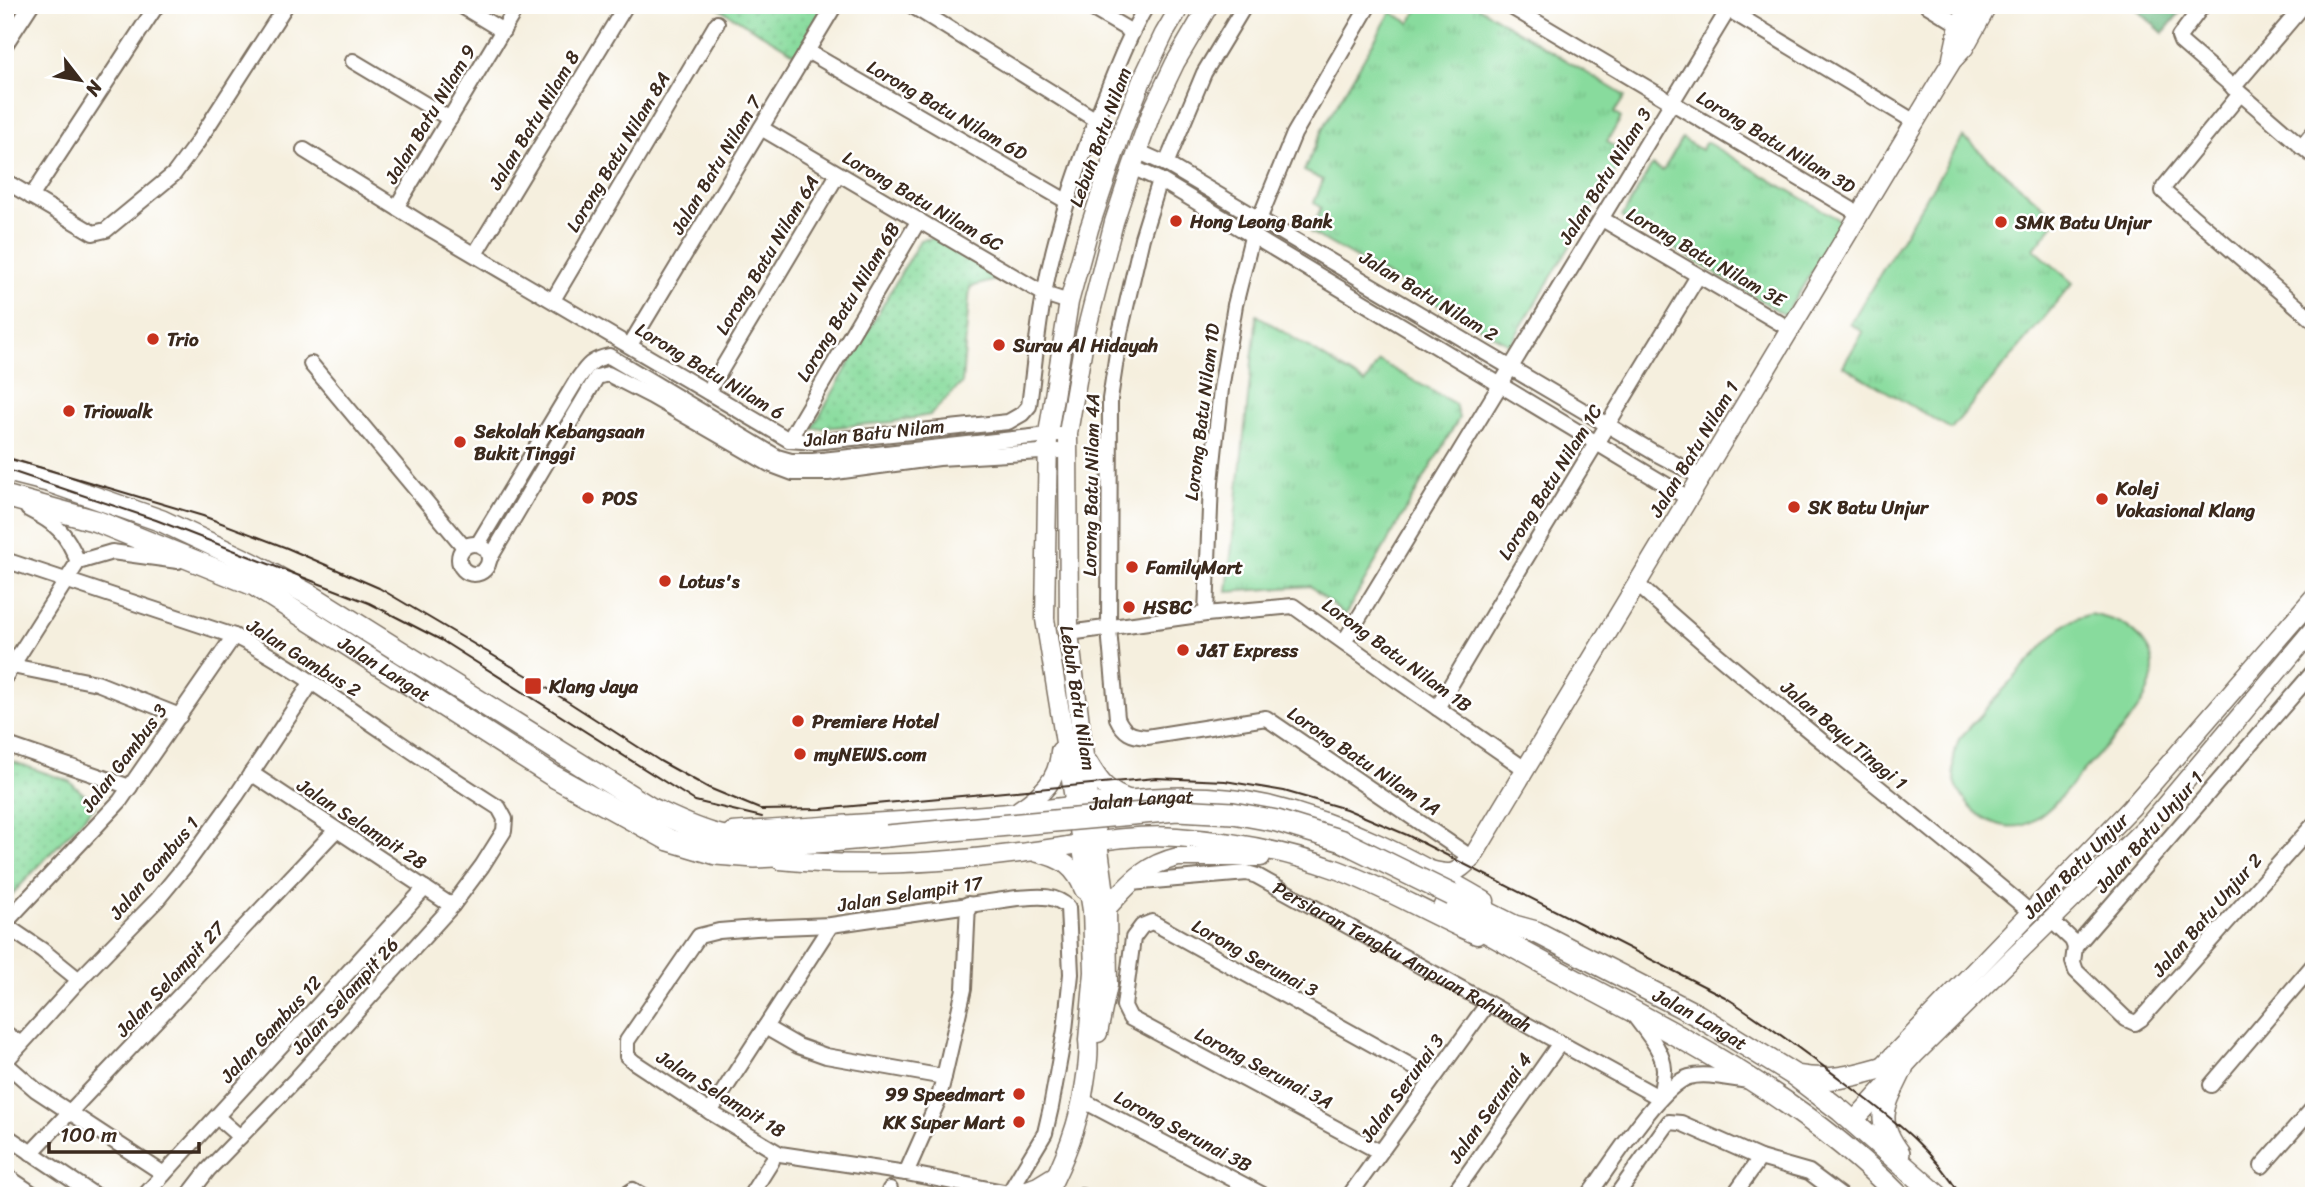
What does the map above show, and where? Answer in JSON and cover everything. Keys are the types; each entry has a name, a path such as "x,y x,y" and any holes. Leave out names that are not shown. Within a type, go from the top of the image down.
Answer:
{"highway":[{"name":"Jalan Langat","path":"5,470 48,481 162,521 251,563 310,595 650,808 685,824 718,835 756,842 1006,841 1177,823 1239,828 1278,835 1354,860 1448,901 1536,932 1697,1015 1794,1075 1853,1122"},
{"name":"Jalan Langat","path":"5,496 96,521 254,585 553,776 630,820 680,844 716,854 755,858 887,842"},
{"name":"Jalan Langat","path":"1448,901 1510,947 1630,1011"},
{"path":"1630,1011 1697,1046 1756,1083 1837,1140 1899,1196"},
{"path":"1794,1075 1818,1080 1891,1069 1882,1114 1884,1128 1918,1177"},
{"path":"1837,1140 1853,1122 1938,1196"}],"main road":[{"name":"Lebuh Batu Nilam","path":"1090,1052 1097,1037 1108,985 1090,843 1061,731 1045,619 1048,443 1069,302 1089,229 1142,80 1181,5"},
{"name":"Lebuh Batu Nilam","path":"1082,806 1084,756 1069,633 1068,442 1085,335 1114,222 1135,159 1175,63 1209,5"},
{"name":"Jalan Batu Nilam 1","path":"1472,858 1952,61 1966,29 1969,5"},
{"name":"Jalan Batu Nilam 1","path":"1966,29 1988,5"},
{"path":"1108,173 1126,149 1132,148 1135,159"},
{"name":"Jalan Batu Unjur","path":"1853,1122 1891,1069 2030,912 2131,808 2314,597"},
{"path":"2282,634 2301,629 2312,632"},
{"name":"Jalan Batu Unjur","path":"1891,1069 2051,920 2152,821 2312,632"},
{"path":"1019,810 1044,792 1056,774 1060,766 1061,731"},
{"path":"1084,756 1104,786 1113,794 1133,800"},
{"name":"Jalan Langat","path":"718,835 742,831 1000,814 1133,800 1196,797 1266,805 1339,826 1407,856 1536,932"},
{"path":"1174,798 1146,810 1143,820 1146,829 1150,831 1177,837"},
{"path":"996,856 1021,845 1028,834 1025,823 1016,817 1000,814"},
{"name":"Jalan Langat","path":"755,858 807,863 924,864 1138,837 1177,837 1263,848 1339,870 1437,918 1510,947"},
{"path":"1030,852 1055,856 1066,863 1100,909 1148,867 1178,857 1303,859"},
{"path":"1430,870 1449,875 1472,858"},
{"path":"1472,858 1469,883 1484,901"},
{"name":"Lebuh Batu Nilam","path":"1090,1052 1088,1040 1100,909"},
{"path":"1046,1196 1071,1144 1090,1052"},
{"path":"1018,1194 1057,1174"}],"street":[{"path":"5,45 31,5"},
{"path":"31,197 157,5"},
{"path":"5,181 93,233 106,230 174,174 286,5"},
{"path":"460,5 503,31"},
{"name":"Jalan Batu Nilam 9","path":"397,206 518,5"},
{"name":"Jalan Batu Nilam 8","path":"475,254 626,5"},
{"name":"Jalan Batu Nilam 7","path":"630,345 835,5"},
{"path":"911,5 1096,120"},
{"path":"1086,5 1132,32"},
{"name":"Lorong Batu Nilam 6","path":"304,150 789,440 814,442 1009,422 1029,406 1044,294 1068,202 1096,120 1132,32 1147,5"},
{"path":"1166,164 1204,73 1245,5"},
{"name":"Lorong Batu Nilam 1D","path":"1206,614 1211,482 1221,389 1235,305 1252,237 1294,134 1369,5"},
{"name":"Lorong Batu Nilam 3D","path":"1508,5 1859,214"},
{"path":"1927,5 1966,29"},
{"path":"2203,5 2179,37 2181,42 2314,157"},
{"path":"2304,5 2163,191 2314,321"},
{"path":"1727,7 1915,122"},
{"name":"Jalan Batu Nilam 3","path":"1511,367 1673,103 1727,7"},
{"name":"Lorong Batu Nilam 8A","path":"553,300 717,23"},
{"name":"Lorong Batu Nilam 6D","path":"807,51 1068,202"},
{"path":"353,61 450,118"},
{"name":"Lorong Batu Nilam 6C","path":"761,128 1044,294 1069,302"},
{"path":"2301,147 2314,132"},
{"path":"1135,159 1160,180 1252,237 1688,498"},
{"name":"Jalan Batu Nilam 2","path":"1135,159 1166,164 1701,477"},
{"name":"Lorong Batu Nilam 6A","path":"708,392 838,174"},
{"name":"Lorong Batu Nilam 4A","path":"1109,629 1110,399 1142,238 1160,180"},
{"name":"Lorong Batu Nilam 3E","path":"1602,219 1790,329"},
{"name":"Lorong Batu Nilam 6B","path":"789,440 919,220"},
{"name":"Lorong Batu Nilam 1C","path":"1437,708 1698,276"},
{"name":"Jalan Batu Nilam","path":"597,358 609,356 778,457 791,461 898,451 1068,442"},
{"path":"597,358 601,374 487,566 478,574 466,572 458,557 471,545 575,383 597,358"},
{"path":"311,364 471,545 486,549 489,560"},
{"path":"1344,642 1511,367"},
{"name":"Jalan Batu Nilam","path":"601,374 614,377 769,464 793,473 828,473 1048,443"},
{"path":"884,436 898,451"},
{"path":"5,496 57,527 70,540 78,562 69,580 8,669 97,683 180,716"},
{"path":"78,562 112,552 211,566"},
{"name":"Jalan Gambus 2","path":"5,560 233,636 256,647 499,808"},
{"name":"Jalan Bayu Tinggi 1","path":"1637,584 1816,738 2030,912"},
{"name":"Lorong Batu Nilam 1B","path":"1069,633 1206,614 1293,606 1525,769"},
{"name":"Lorong Batu Nilam 1A","path":"1109,629 1117,718 1122,728 1132,736 1147,737 1266,718 1472,858"},
{"name":"Jalan Gambus 3","path":"5,924 130,788 233,636"},
{"name":"Jalan Batu Unjur 1","path":"2075,947 2314,671"},
{"name":"Jalan Gambus 1","path":"5,1062 79,980 157,900 251,773 312,682"},
{"path":"5,744 130,788"},
{"name":"Jalan Selampit 28","path":"251,773 452,906"},
{"name":"Jalan Selampit 26","path":"188,1196 208,1170 296,1079 452,906 504,831 505,819 499,808"},
{"name":"Jalan Batu Unjur 2","path":"2075,947 2073,962 2076,971 2126,1019 2135,1023 2314,824"},
{"name":"Jalan Selampit 27","path":"32,1153 336,830"},
{"name":"Persiaran Tengku Ampuan Rahimah","path":"1130,883 1247,873 1269,881 1660,1098"},
{"name":"Jalan Gambus 12","path":"144,1196 425,888"},
{"name":"Jalan Selampit 17","path":"692,944 699,936 719,931 831,925 1017,898 1047,897 1059,900 1068,907 1071,974 1065,1030 1045,1133 1018,1194"},
{"path":"906,1173 937,1101 944,1077 964,989 968,904"},
{"path":"2051,920 2075,947"},
{"name":"Lorong Serunai 3","path":"1130,1018 1124,1006 1133,938 1142,926 1152,922 1433,1078"},
{"path":"5,924 79,980"},
{"path":"710,1112 831,925"},
{"name":"Jalan Selampit 18","path":"692,944 631,1032 627,1041 627,1056 710,1112 780,1154 906,1173 1018,1194"},
{"path":"2211,1085 2314,964"},
{"path":"1071,974 1094,972"},
{"name":"Jalan Serunai 3","path":"1349,1196 1488,1003"},
{"path":"1630,1011 1654,1044 1662,1061 1664,1070 1660,1098"},
{"name":"Lorong Serunai 3A","path":"1130,1018 1380,1152"},
{"path":"765,1027 798,1046 826,1056 944,1077"},
{"path":"5,1034 21,1044"},
{"name":"Jalan Serunai 4","path":"1452,1196 1560,1043"},
{"path":"5,1062 36,1090 164,1174"},
{"path":"1588,1196 1660,1098 1688,1077 1705,1076 1756,1083"},
{"name":"Lorong Serunai 3B","path":"1082,1100 1265,1196"},
{"path":"2262,1166 2314,1107"},
{"path":"217,1117 240,1137"},
{"path":"1616,1196 1670,1122 1681,1123 1760,1158 1809,1172 1841,1196"},
{"path":"5,1135 96,1196"},
{"path":"1733,1196 1760,1158"},
{"path":"750,1196 772,1161"},
{"path":"5,1175 36,1196"},
{"path":"624,1196 633,1190 643,1196"}],"green space":[{"path":"713,5 828,5 797,55"},
{"path":"1420,5 1475,5 1625,96 1614,113 1621,118 1607,142 1626,154 1510,345 1310,232 1321,208 1314,203 1323,180 1304,171 1322,130 1391,12 1410,23"},
{"path":"2132,5 2186,5 2163,33"},
{"path":"1963,137 2058,219 2034,249 2073,283 1951,429 1843,366 1863,332 1850,324"},
{"path":"1682,138 1701,150 1706,142 1843,222 1785,315 1622,217 1652,165 1663,171"},
{"path":"934,238 1004,278 970,287 962,383 930,415 892,422 812,429 920,240"},
{"path":"1257,315 1365,383 1379,361 1455,404 1459,418 1345,615 1310,586 1227,592"},
{"path":"2090,614 2121,623 2144,643 2152,659 2153,675 2148,692 2127,724 2042,815 2024,825 2016,826 2000,825 1985,819 1972,809 1957,787 1953,764 1959,739 2053,635 2070,621"},
{"path":"5,759 69,781 96,805 5,902"}],"tram line":[{"path":"5,457 203,516 287,548 379,588 528,676 660,761 709,788 762,810 821,809 1156,778 1225,781 1284,791 1346,809 1407,835 1725,997 1843,1081 1892,1120 1936,1162 1961,1196"},
{"path":"5,469 156,520 369,603 441,640 695,801 762,817"}],"place":[{"name":"Hong Leong Bank","path":"1176,221"},
{"name":"SMK Batu Unjur","path":"2001,222"},
{"name":"Trio","path":"153,339"},
{"name":"Surau Al Hidayah","path":"999,345"},
{"name":"Triowalk","path":"69,411"},
{"name":"Sekolah Kebangsaan Bukit Tinggi","path":"460,442"},
{"name":"POS","path":"588,498"},
{"name":"Kolej Vokasional Klang","path":"2102,499"},
{"name":"SK Batu Unjur","path":"1794,507"},
{"name":"FamilyMart","path":"1132,567"},
{"name":"Lotus's","path":"665,581"},
{"name":"HSBC","path":"1129,607"},
{"name":"J&T Express","path":"1183,650"},
{"name":"Klang Jaya","path":"533,686"},
{"name":"Premiere Hotel","path":"798,721"},
{"name":"myNEWS.com","path":"800,754"},
{"name":"99 Speedmart","path":"1019,1094"},
{"name":"KK Super Mart","path":"1019,1122"}]}
